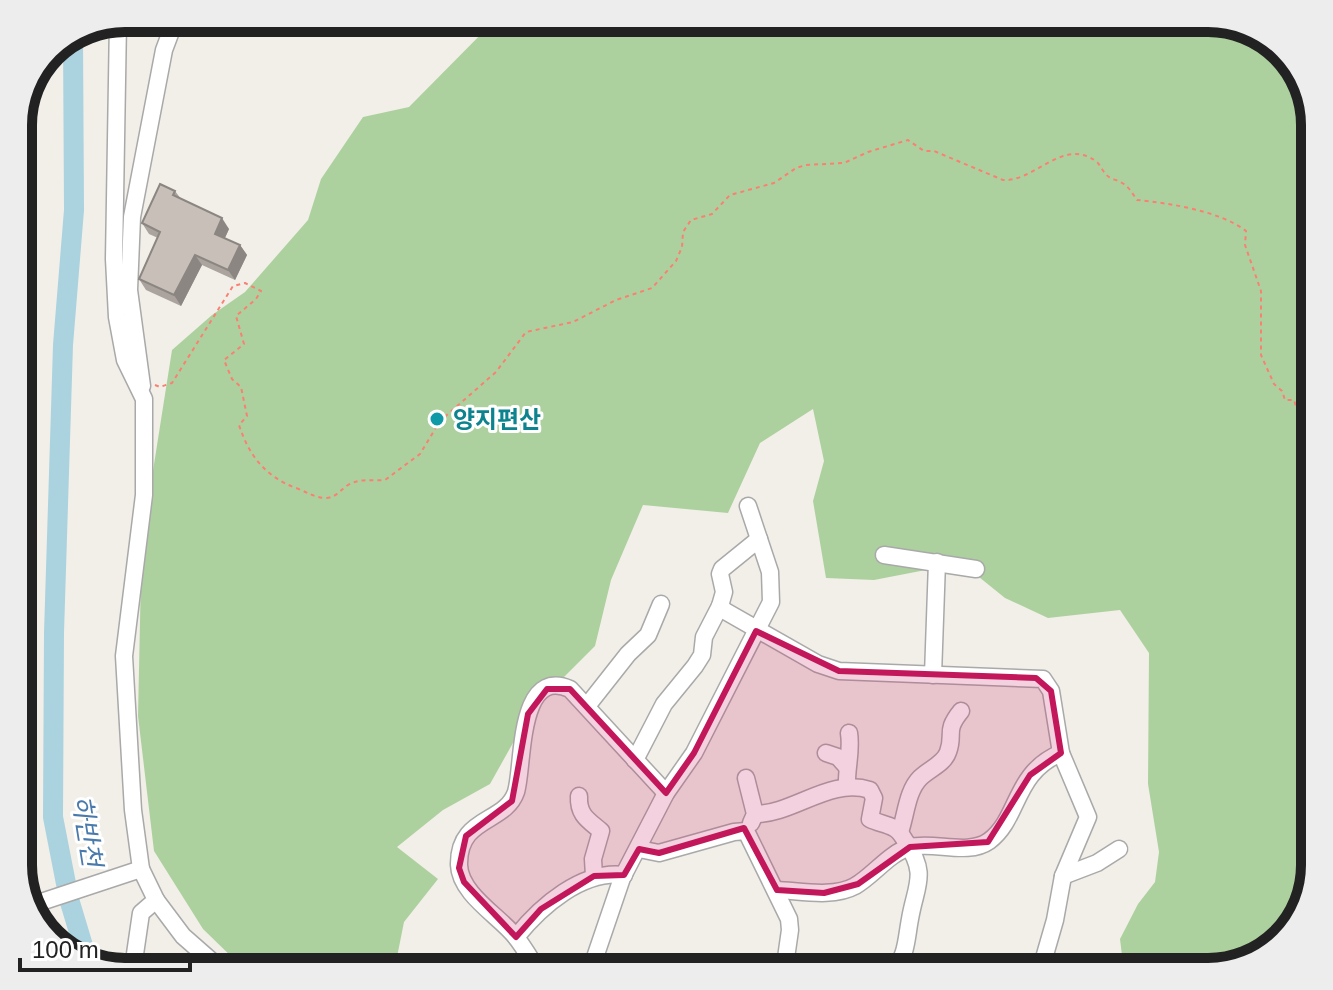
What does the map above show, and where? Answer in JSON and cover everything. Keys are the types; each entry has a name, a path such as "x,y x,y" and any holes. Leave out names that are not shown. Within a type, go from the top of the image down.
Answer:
{"street":[{"path":"171,32 164,50 132,217 129,290 144,399 144,495 124,656 136,871 183,936 208,958"},
{"path":"118,33 114,259 117,317 125,360 144,399"},
{"path":"595,958 624,875 666,793 694,753 771,602 773,587 748,506"},
{"path":"635,760 664,704 702,655 704,637 724,592 720,574 722,569 759,539"},
{"path":"884,555 976,569"},
{"path":"933,675 937,562"},
{"path":"587,706 628,654 648,635 661,604"},
{"path":"720,606 756,631 818,664 839,671 1043,679 1051,691 1061,753 1088,817 1063,876 1044,958"},
{"path":"528,956 516,937 464,882 459,868 466,836 512,801 517,789 523,734 535,699 547,689 562,686 570,689 666,793"},
{"path":"900,832 911,791 919,779 943,760 949,751 950,724 961,711"},
{"path":"847,787 849,733"},
{"path":"826,753 838,757 846,766"},
{"path":"777,890 845,891 910,847 964,847 988,842 1000,828 1030,775 1061,753"},
{"path":"746,778 755,814 746,831"},
{"path":"755,814 778,811 799,801 847,787 859,786 870,790 874,798 870,819 900,832 915,854 920,869 903,958"},
{"path":"579,796 586,821 601,831 593,859 594,876"},
{"path":"639,849 659,853 746,831"},
{"path":"746,831 789,919 786,958"},
{"path":"1063,876 1097,863 1119,849"},
{"path":"40,902 136,871"},
{"path":"516,937 541,909 594,876 608,873 624,875"},
{"path":"137,958 141,913 156,900"}],"path":[{"path":"141,377 160,387 172,383 233,286 245,283 261,291 236,316 244,344 224,360 232,379 241,387 247,416 239,425 245,444 282,484 312,496 329,498 348,485 371,478 385,480 420,454 440,421 496,372 526,332 573,322 616,300 652,288 676,261 682,247 683,232 691,220 712,214 730,195 774,183 806,165 844,163 908,140 924,151 934,151 1003,180 1013,181 1057,157 1076,155 1096,162 1109,178 1127,186 1137,200 1177,204 1236,224 1246,231 1245,245 1261,291 1261,355 1285,400 1294,400 1301,422"}],"highlighted area":[{"path":"756,631 839,671 1036,678 1051,691 1061,753 1030,775 988,842 910,847 858,884 824,893 777,890 744,828 659,853 639,849 624,875 594,876 541,909 516,937 464,882 459,868 466,836 512,801 528,714 547,689 570,689 666,793 694,753"}],"green space":[{"path":"483,32 1208,32 1238,37 1255,44 1274,59 1296,95 1301,125 1301,865 1296,895 1289,912 1274,931 1265,939 1232,955 1122,958 1120,939 1138,904 1155,882 1159,852 1148,784 1149,653 1120,610 1048,618 1005,598 974,573 936,568 874,580 826,578 813,501 824,461 813,409 760,443 728,513 643,505 611,580 595,646 558,683 518,734 490,784 443,810 397,847 438,879 404,922 397,958 233,958 203,929 154,851 138,716 141,574 149,496 172,350 212,315 245,292 308,220 321,179 363,117 409,107"}],"building":[{"path":"160,184 175,191 173,195 222,218 215,234 240,245 228,270 195,255 174,295 139,279 160,232 142,223"}],"waterway":[{"name":"하반천","path":"73,48 74,210 63,345 54,633 53,817 69,899 84,948"}],"place":[{"name":"양지편산","path":"437,419"}]}
